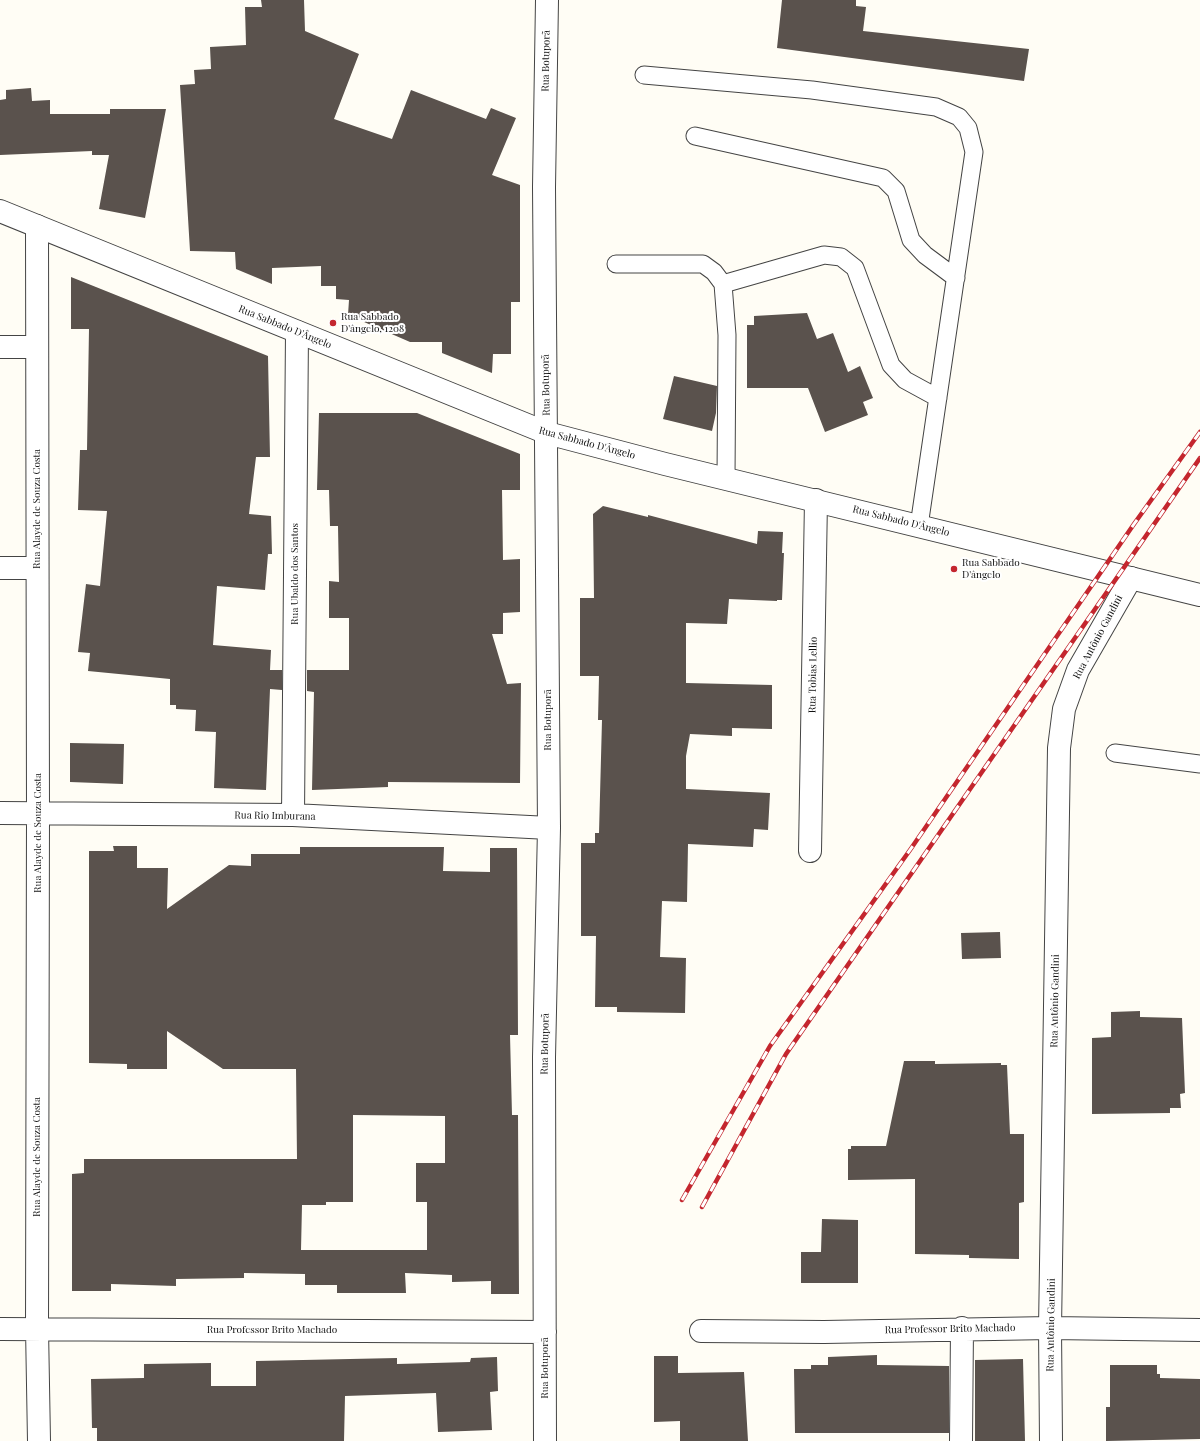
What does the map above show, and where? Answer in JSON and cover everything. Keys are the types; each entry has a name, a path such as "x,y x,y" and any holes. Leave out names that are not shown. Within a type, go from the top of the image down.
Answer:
{"street":[{"name":"Rua Botuporã","path":"546,1441 544,1057 549,828 544,187 547,0"},
{"name":"Rua Sabbado D'Ângelo","path":"0,211 547,433 1200,595"},
{"name":"Rua Alayde de Souza Costa","path":"37,226 38,1441"},
{"name":"Rua Ubaldo dos Santos","path":"293,815 297,332"},
{"path":"0,347 37,347"},
{"name":"Rua Tobias Lellio","path":"810,851 816,500"},
{"path":"0,568 37,568"},
{"name":"Rua Antônio Gandini","path":"1051,1441 1050,1328 1059,748 1064,709 1078,670 1131,578"},
{"name":"Rua Rio Imburana","path":"0,813 293,815 549,828"},
{"name":"Rua Professor Brito Machado","path":"0,1328 545,1332"},
{"path":"962,1328 962,1441"},
{"name":"Rua Professor Brito Machado","path":"701,1331 824,1332 962,1328 1200,1330"}],"lane":[{"path":"644,75 819,92 936,107 959,117 968,128 974,152 920,526"},
{"path":"695,136 883,178 896,191 911,240 925,255 956,278"},
{"path":"722,284 824,255 841,256 855,268 891,365 905,380 938,398"},
{"path":"616,264 703,264 714,272 722,284 727,335 726,478"},
{"path":"1115,753 1200,764"}],"building":[{"path":"261,0 304,0 305,31 359,54 334,119 392,139 411,90 486,119 491,108 516,118 492,175 520,185 520,302 511,302 511,354 493,354 492,373 442,353 442,342 410,342 348,315 349,300 336,299 336,286 321,286 321,266 272,268 272,284 236,269 235,252 190,251 180,85 195,84 194,70 211,69 210,47 246,45 245,7 262,7"},
{"path":"782,0 856,0 856,6 866,7 863,31 1029,49 1024,81 777,48"},
{"path":"31,88 32,101 50,100 50,114 110,114 110,109 166,109 145,218 99,209 109,155 92,155 92,151 0,155 0,100 6,99 6,90"},
{"path":"71,277 268,356 270,457 256,457 249,514 271,516 272,554 268,554 265,590 217,586 213,645 271,650 270,670 282,670 282,690 270,689 266,790 214,788 216,732 195,731 196,710 176,709 176,705 170,705 170,679 88,671 90,653 78,652 86,584 100,586 107,511 78,510 80,450 87,450 89,329 71,329"},
{"path":"807,313 817,339 833,333 848,372 860,366 873,398 863,402 868,415 825,432 808,388 747,388 747,325 754,325 754,316"},
{"path":"674,376 717,386 716,413 712,431 663,419"},
{"path":"319,413 417,413 520,454 520,490 502,490 503,560 520,559 520,612 503,613 503,634 492,634 507,684 521,683 520,783 388,782 388,787 312,790 314,692 307,691 307,670 349,670 349,618 329,618 329,581 339,582 338,526 330,526 329,490 317,490"},
{"path":"603,506 648,517 648,515 757,544 758,531 783,532 782,553 784,553 782,600 729,599 727,624 686,623 686,683 772,685 772,729 732,728 732,736 690,734 686,756 686,789 770,793 768,830 754,829 753,847 688,844 687,902 662,901 660,957 686,958 685,1013 617,1012 617,1007 595,1007 596,936 581,936 581,843 595,843 595,833 599,833 602,720 598,720 599,676 580,676 580,598 594,598 593,514"},
{"path":"70,743 124,744 123,784 70,782"},
{"path":"113,846 137,846 137,868 168,868 167,909 229,865 251,866 251,854 300,854 300,847 444,847 443,871 490,872 490,848 517,848 518,1035 510,1035 512,1115 518,1115 519,1294 491,1294 491,1281 452,1282 452,1275 405,1273 406,1293 337,1293 337,1285 305,1285 305,1274 244,1273 244,1278 176,1279 176,1286 111,1284 111,1291 72,1291 72,1174 84,1173 84,1159 297,1159 296,1069 223,1069 167,1031 167,1069 127,1069 127,1064 89,1063 89,851 114,851","holes":["353,1115 445,1116 445,1163 416,1163 416,1202 427,1202 427,1250 301,1250 302,1205 326,1205 326,1202 353,1202"]},
{"path":"1000,932 1001,958 962,959 961,933"},
{"path":"1140,1011 1140,1017 1182,1018 1185,1093 1180,1094 1181,1108 1170,1108 1170,1113 1092,1114 1092,1038 1111,1037 1111,1012"},
{"path":"904,1061 935,1061 935,1064 1001,1063 1001,1065 1007,1065 1010,1134 1024,1134 1024,1202 1019,1203 1019,1259 969,1258 969,1255 915,1254 915,1179 848,1180 848,1149 851,1149 851,1146 886,1146"},
{"path":"822,1219 858,1220 858,1283 801,1283 801,1252 821,1252"},
{"path":"877,1355 877,1365 949,1366 949,1433 795,1433 794,1369 811,1369 811,1365 828,1365 828,1357"},
{"path":"654,1356 678,1356 678,1373 744,1372 748,1441 680,1441 680,1421 654,1422"},
{"path":"497,1357 498,1391 490,1392 492,1430 438,1432 436,1393 345,1396 344,1441 97,1441 97,1428 92,1428 91,1379 144,1378 144,1364 211,1363 211,1386 256,1386 256,1361 397,1358 397,1364 470,1362 471,1358"},
{"path":"1023,1359 1025,1441 975,1441 975,1360"},
{"path":"1110,1365 1157,1365 1157,1374 1160,1374 1160,1378 1200,1379 1200,1439 1106,1441 1106,1407 1110,1407"}],"railway":[{"path":"682,1200 770,1046 910,850 1134,524 1200,432"},
{"path":"702,1207 786,1054 1200,458"}],"place":[{"name":"Rua Sabbado D'ângelo, 1208","path":"333,323"},
{"name":"Rua Sabbado D'ângelo","path":"954,569"}]}
